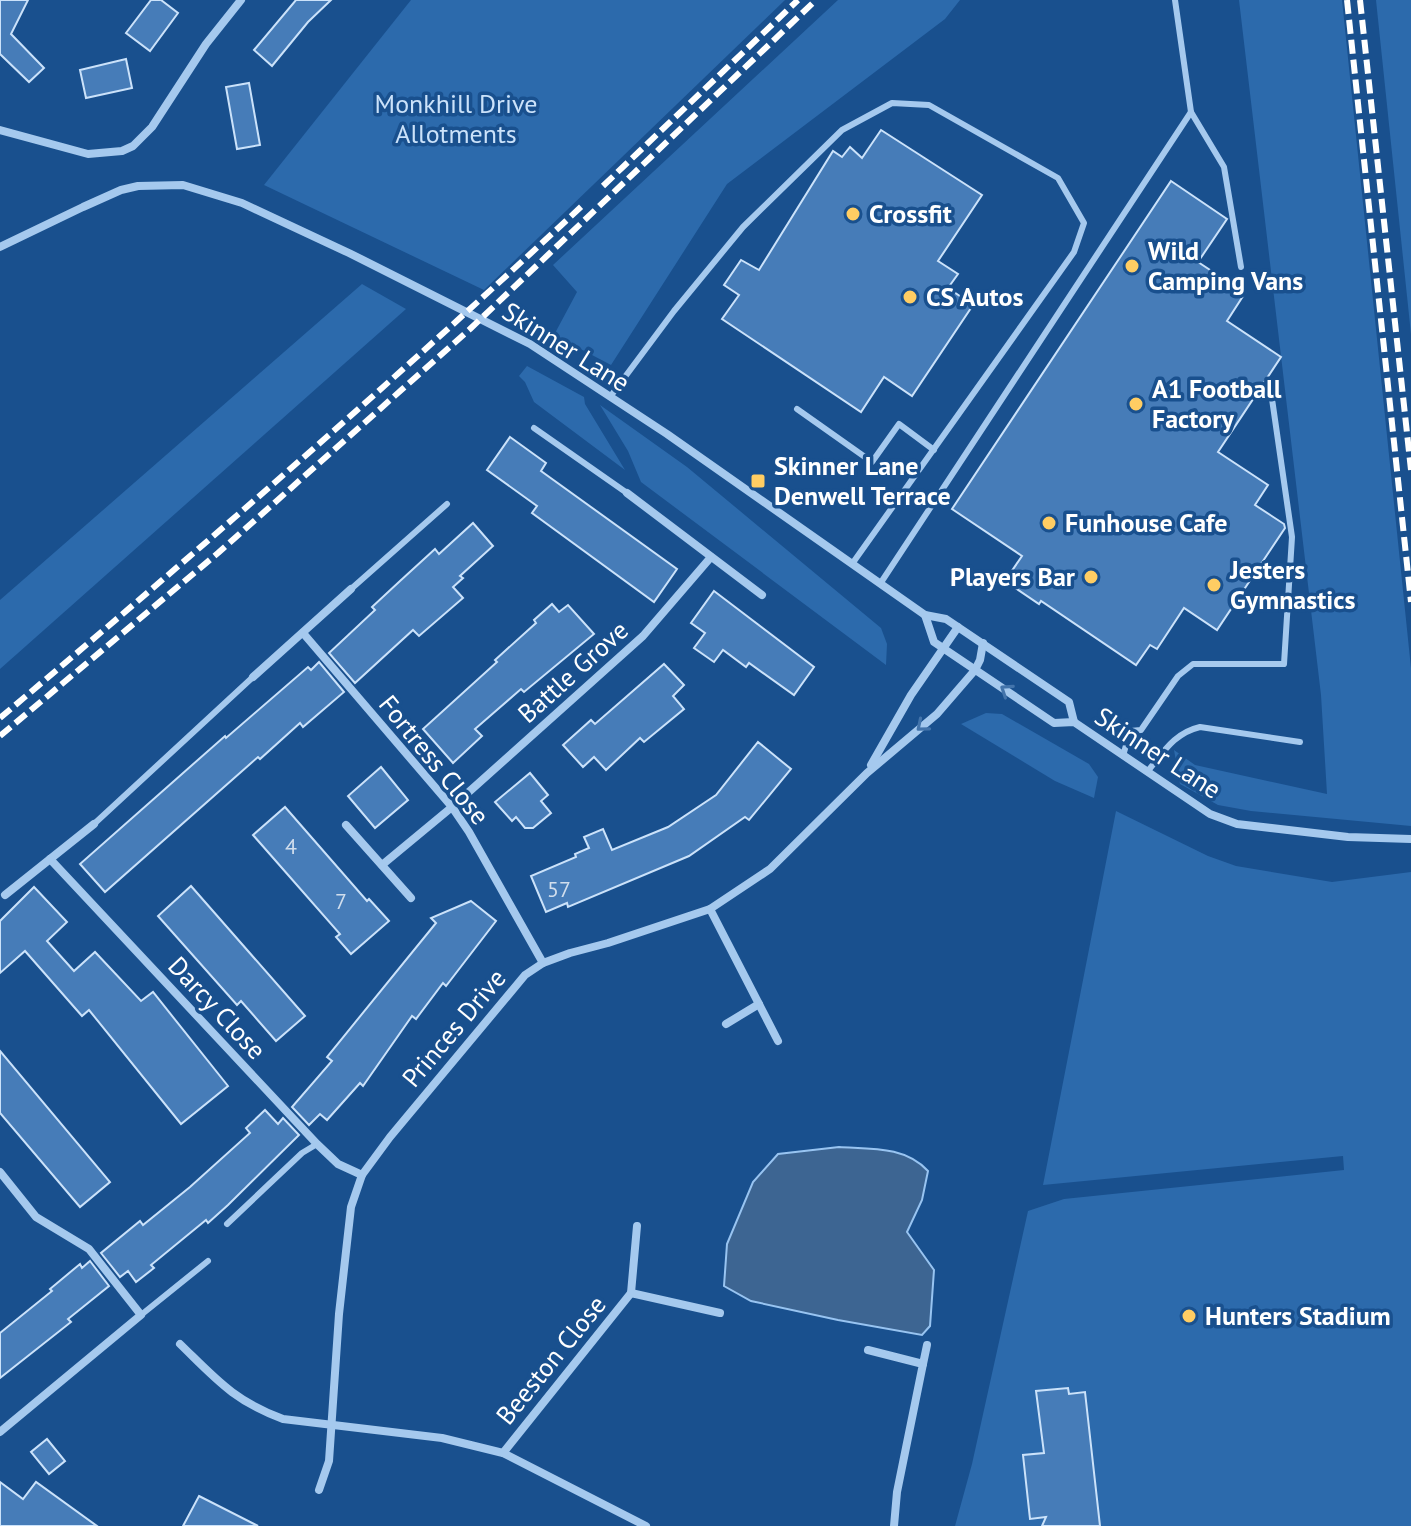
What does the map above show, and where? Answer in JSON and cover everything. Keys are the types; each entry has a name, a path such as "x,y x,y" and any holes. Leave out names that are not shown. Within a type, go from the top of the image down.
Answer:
{"street":[{"path":"0,130 88,154 122,151 140,141 152,127 206,44 241,0"},
{"name":"Skinner Lane","path":"0,247 121,190 152,184 198,187 281,219 530,344 667,434 925,615 946,619 1069,702 1074,722"},
{"path":"627,493 762,595"},
{"name":"Battle Grove","path":"382,865 452,807 643,636 711,557"},
{"path":"253,677 351,589"},
{"name":"Skinner Lane","path":"925,615 934,642 944,649 1054,723 1074,722 1210,814 1237,824 1348,837 1411,839"},
{"name":"Princes Drive","path":"867,773 911,695 958,627"},
{"name":"Fortress Close","path":"303,633 452,807 543,963"},
{"name":"Princes Drive","path":"319,1490 329,1461 339,1314 351,1207 362,1175 390,1137 525,975 543,963 710,909 770,869 867,773 937,714 975,670 983,643"},
{"path":"5,895 94,824"},
{"path":"346,825 411,898"},
{"name":"Darcy Close","path":"50,859 317,1144 338,1164 362,1175"},
{"path":"710,909 778,1041"},
{"path":"726,1024 759,1004"},
{"path":"0,1172 36,1217 89,1249 141,1315 0,1432"},
{"name":"Beeston Close","path":"503,1453 631,1293 637,1226"},
{"name":"Beeston Close","path":"631,1293 720,1313"},
{"path":"180,1344 234,1396 258,1410 283,1419 442,1438 503,1453 646,1526"},
{"path":"894,1526 897,1492 927,1345"},
{"path":"868,1350 923,1364"}],"lane":[{"path":"1175,0 1191,112 1224,167 1241,267"},
{"path":"610,397 674,311 743,227 842,130 892,103 929,105 1058,178 1084,223 1074,252 852,564"},
{"path":"880,584 1191,112"},
{"path":"1123,756 1130,731 1141,730 1178,676 1193,664 1284,664 1292,537 1271,392"},
{"path":"797,409 872,462 899,424 934,450"},
{"path":"534,428 627,493"},
{"path":"351,589 447,504"},
{"path":"94,824 253,677"},
{"path":"1147,772 1168,745 1184,731 1200,727 1300,742"},
{"path":"227,1224 302,1153 317,1144"},
{"path":"141,1315 208,1261"}],"green space":[{"name":"Monkhill Drive Allotments","path":"411,0 785,0 484,290 264,185"},
{"path":"838,0 960,0 945,19 727,184 611,365 554,335 577,292 553,265"},
{"path":"1239,0 1342,0 1411,668 1411,826 1218,805 1180,784 1174,750 1195,765 1327,794 1321,695"},
{"path":"1376,0 1411,0 1411,334"},
{"path":"362,284 406,309 0,669 0,600"},
{"path":"527,366 584,397 585,404 625,470 534,402 519,376"},
{"path":"600,405 687,467 881,628 887,644 886,665 641,482 628,451"},
{"path":"986,713 1002,714 1089,764 1098,777 1094,798 1055,781 961,724"},
{"path":"1116,811 1208,856 1236,866 1332,882 1411,872 1411,1526 955,1526 972,1464 1028,1211 1064,1199 1344,1170 1343,1156 1043,1185"}],"shaded area":[{"path":"839,1147 898,1153 928,1171 922,1200 907,1232 934,1270 930,1326 922,1335 751,1301 724,1286 727,1244 753,1182 778,1154"}],"building":[{"path":"0,0 28,0 11,34 44,68 29,82 0,54"},
{"path":"151,0 161,0 178,13 150,51 126,33"},
{"path":"296,0 331,0 308,22 272,66 254,50"},
{"path":"126,59 132,88 86,98 80,70"},
{"path":"249,83 260,145 237,149 226,87"},
{"path":"881,130 982,195 938,261 958,274 948,288 973,305 912,396 884,377 861,412 722,319 739,295 724,285 741,260 759,270 833,151 842,157 850,147 862,158"},
{"name":"A1 Football Factory","path":"1171,181 1227,219 1198,262 1245,293 1227,321 1281,357 1218,452 1268,485 1255,505 1284,524 1285,528 1217,630 1184,608 1157,649 1150,645 1136,665 1041,601 1039,604 1005,581 1022,556 952,509"},
{"path":"510,437 546,463 541,471 677,569 654,602 532,513 537,506 487,470"},
{"path":"473,523 493,546 460,576 463,578 453,587 463,598 419,636 413,630 355,683 329,653 375,610 372,607 435,549 439,554"},
{"path":"714,591 814,667 794,695 749,663 746,667 723,650 714,662 694,648 705,633 691,623"},
{"path":"552,604 559,612 568,605 594,634 524,692 521,689 475,729 482,736 453,763 423,729 497,662 495,660"},
{"path":"319,662 344,692 303,727 300,723 260,759 258,757 105,892 80,864 225,736 308,667 311,670"},
{"path":"664,664 684,685 673,696 684,709 644,742 640,738 606,770 594,757 583,767 563,745 591,720 595,724"},
{"path":"758,742 791,769 749,820 745,817 689,856 568,907 567,903 546,912 531,876 576,857 575,854 589,848 584,837 603,829 612,850 668,827 716,795"},
{"path":"381,767 408,800 375,828 348,796"},
{"path":"530,773 548,795 541,801 551,813 533,828 525,828 516,817 512,821 495,802"},
{"path":"285,807 367,901 369,899 389,921 351,954 336,937 340,934 253,835"},
{"path":"191,886 305,1016 276,1041 241,1001 237,1005 158,916"},
{"path":"34,887 67,922 47,941 74,971 95,952 141,1001 153,992 228,1086 181,1124 89,1010 82,1016 25,951 0,973 0,921"},
{"path":"471,901 496,921 446,986 443,983 416,1019 412,1016 363,1086 360,1083 327,1120 320,1114 309,1125 292,1107 332,1061 327,1057 436,923 431,918"},
{"path":"0,1051 110,1182 80,1207 0,1113"},
{"path":"265,1110 278,1124 283,1118 299,1135 208,1223 206,1220 151,1265 154,1268 136,1282 128,1271 120,1277 101,1253 140,1221 143,1225 190,1187 250,1133 246,1128"},
{"path":"90,1261 109,1286 68,1319 71,1322 0,1378 0,1333 80,1264 82,1268"},
{"path":"1068,1388 1069,1394 1085,1392 1100,1526 1042,1526 1046,1517 1030,1519 1023,1455 1044,1453 1036,1391"},
{"path":"47,1439 65,1461 49,1474 31,1452"},
{"path":"0,1482 23,1499 36,1482 97,1526 0,1526"},
{"path":"199,1496 258,1526 183,1526"}],"railway":[{"path":"603,186 798,0"},
{"path":"0,736 218,553 470,329 816,0"},
{"path":"1347,0 1411,602"},
{"path":"1360,0 1411,470"},
{"path":"0,718 294,465 583,205"}],"place":[{"name":"Crossfit","path":"853,214"},
{"name":"Wild Camping Vans","path":"1132,266"},
{"name":"CS Autos","path":"910,297"},
{"name":"A1 Football Factory","path":"1136,404"},
{"name":"Skinner Lane Denwell Terrace","path":"758,481"},
{"name":"Funhouse Cafe","path":"1049,523"},
{"name":"Players Bar","path":"1091,577"},
{"name":"Jesters Gymnastics","path":"1214,585"},
{"name":"Hunters Stadium","path":"1189,1316"}]}
